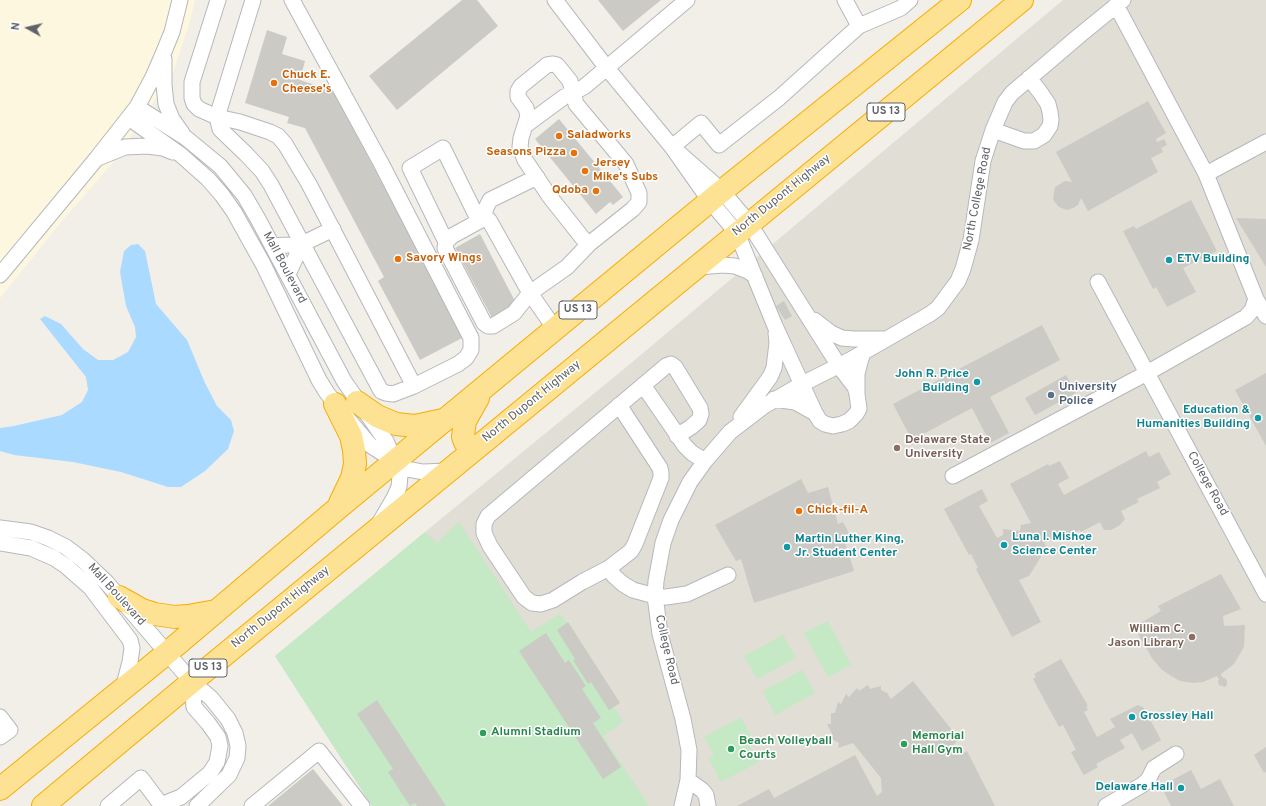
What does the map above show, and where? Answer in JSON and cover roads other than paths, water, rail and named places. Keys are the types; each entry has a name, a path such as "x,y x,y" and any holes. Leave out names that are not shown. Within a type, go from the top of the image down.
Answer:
{"highway":[{"name":"US 13","path":"0,789 168,653 338,508 716,196 960,0"},
{"name":"North Dupont Highway","path":"43,806 373,532 1022,0"},
{"path":"472,451 463,437 465,421 484,388"},
{"path":"357,402 377,416 396,424 415,426 446,419"},
{"path":"335,404 351,436 355,464 352,478 338,508"},
{"path":"119,597 142,610 155,614 188,616 217,611"}],"street":[{"path":"0,275 133,112 164,54 172,32 180,0"},
{"path":"218,0 192,82 191,91 194,104 199,109 217,117 240,122 270,132 278,136 285,144 310,184 414,386"},
{"path":"253,0 217,117 220,129 262,171 271,185 381,391 393,394 414,386 458,364 466,358 471,350 471,338 381,163 292,0"},
{"path":"555,0 606,67 672,147 743,228 806,314 839,366 855,387 858,394"},
{"path":"526,125 564,97 584,86 687,0"},
{"path":"845,0 859,26"},
{"path":"672,147 700,123 719,145 779,98 859,26 901,8 910,0"},
{"path":"1119,3 1206,174 1256,299 1266,316"},
{"name":"North College Road","path":"839,366 938,308 958,281 964,269 968,255 983,161 992,130 1005,102 1012,93 1029,78 1119,3"},
{"path":"164,54 164,85 166,104 172,118 186,138"},
{"path":"555,329 530,294 489,220 481,220 452,236 446,242 444,248 484,323 488,326 493,326 514,313 530,294 567,267 588,245 633,209 639,202 639,192 626,164 576,104 570,81 557,65 547,65 520,86 518,91 518,97 526,108 528,116 521,138 520,147 525,160 550,197 588,245"},
{"path":"992,130 1024,141 1034,141 1044,135 1050,126 1051,120 1048,104 1029,78"},
{"name":"Mall Boulevard","path":"133,112 186,138 231,177 244,194 273,246 338,371 357,402 386,441 400,475 399,487 373,532"},
{"name":"Mall Boulevard","path":"133,112 208,179 234,212 263,264 319,380 335,404 370,445 395,462 408,468 423,472 448,471"},
{"path":"1206,174 1266,142"},
{"path":"97,158 125,147 147,146 163,148 182,155"},
{"path":"446,242 410,168 444,148 481,220"},
{"path":"481,220 490,200 537,177"},
{"path":"273,246 302,244 332,228"},
{"path":"743,228 755,276 775,326 814,412 820,421 825,424 833,426 842,424 856,414 859,408 857,374 863,352"},
{"path":"288,274 302,244"},
{"path":"696,267 723,265 735,266 748,271 755,276"},
{"name":"College Road","path":"1098,282 1265,590"},
{"path":"953,476 1147,374 1246,317 1252,310 1256,299"},
{"path":"806,314 831,334 842,338 886,339"},
{"path":"730,432 770,377 774,368 777,343 775,326"},
{"path":"619,405 662,473 635,544 631,551 609,568 582,582 553,600 541,604 532,603 524,597 490,546 484,533 484,524 488,516 619,405 643,385 666,366 671,364 675,367 700,408 701,414 699,420 677,436"},
{"path":"802,384 839,366"},
{"name":"College Road","path":"682,806 688,780 688,750 685,725 660,634 656,596 656,581 663,543 671,520 690,482 705,460 730,432 774,399 802,384"},
{"path":"643,385 685,446 692,453 705,460"},
{"path":"774,399 795,402 814,412"},
{"name":"Mall Boulevard","path":"0,528 31,532 58,542 88,564 119,597 192,682 211,698 228,719 235,733 238,746 237,758 229,775 197,806"},
{"name":"Mall Boulevard","path":"0,543 31,548 54,558 66,566 90,587 130,640 132,648 123,689"},
{"path":"609,568 614,576 633,590 656,596 675,596 687,594 728,575"},
{"path":"108,806 141,778 162,806 181,798 210,773 218,762 220,746 218,738 208,723 194,707 192,682"},
{"path":"0,718 10,730 0,737"},
{"path":"252,806 319,751 362,806"},
{"path":"1106,806 1142,785 1148,780 1154,768 1176,754"},
{"path":"688,780 702,790 706,795 708,806"}],"water":[{"path":"138,244 145,251 156,304 187,340 205,383 217,406 231,420 234,431 228,449 205,471 181,487 168,487 121,472 73,462 14,455 0,451 0,428 62,415 82,402 88,390 86,377 40,319 45,316 61,324 83,349 98,360 113,360 128,352 136,337 135,327 126,306 120,272 124,251 131,245"}],"place":[{"name":"Chuck E. Cheese's","path":"274,83"},
{"name":"Saladworks","path":"559,136"},
{"name":"Seasons Pizza","path":"574,153"},
{"name":"Jersey Mike's Subs","path":"585,171"},
{"name":"Qdoba","path":"596,191"},
{"name":"Savory Wings","path":"398,259"},
{"name":"ETV Building","path":"1169,260"},
{"name":"John R. Price Building","path":"977,382"},
{"name":"University Police","path":"1051,395"},
{"name":"Education & Humanities Building","path":"1258,418"},
{"name":"Delaware State University","path":"897,448"},
{"name":"Chick-fil-A","path":"799,511"},
{"name":"Luna I. Mishoe Science Center","path":"1004,545"},
{"name":"Martin Luther King, Jr. Student Center","path":"787,547"},
{"name":"William C. Jason Library","path":"1192,637"},
{"name":"Grossley Hall","path":"1132,717"},
{"name":"Alumni Stadium","path":"483,733"},
{"name":"Memorial Hall Gym","path":"904,744"},
{"name":"Beach Volleyball Courts","path":"731,749"},
{"name":"Delaware Hall","path":"1181,788"}]}
